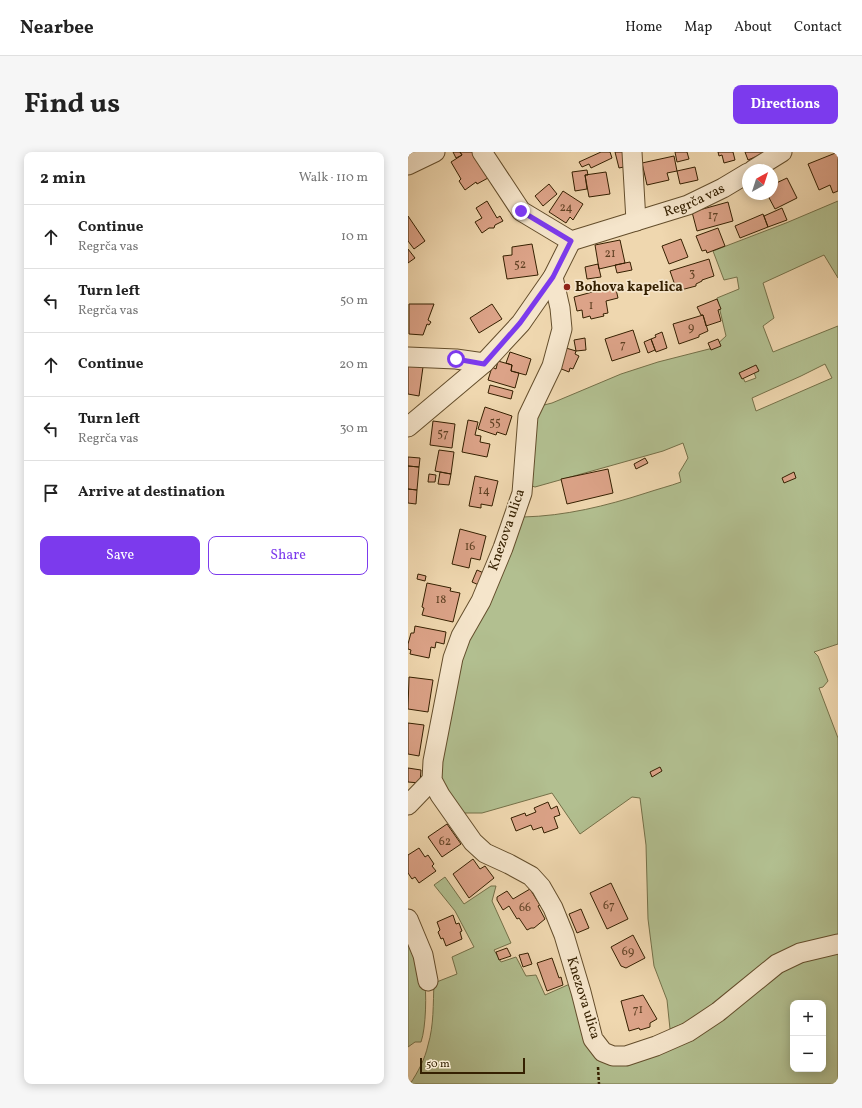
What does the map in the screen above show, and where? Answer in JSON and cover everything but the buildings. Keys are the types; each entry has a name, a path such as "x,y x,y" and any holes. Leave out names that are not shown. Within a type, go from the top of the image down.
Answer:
{"street":[{"path":"408,165 435,152"},
{"path":"408,427 484,364 520,323 553,277 571,241 521,211 482,152"},
{"path":"632,152 636,221"},
{"path":"762,164 782,152"},
{"name":"Regrča vas","path":"571,241 688,205 723,188 742,177"},
{"name":"Knezova ulica","path":"553,277 560,308 562,329 552,366 528,416 522,493 503,548 481,601 461,636 453,658 433,761 432,780 440,795 473,842 485,853 531,876 541,887 553,908 564,935 593,1039 603,1052 613,1056 626,1056 656,1046 688,1032 718,1012 777,964 800,953 838,944"},
{"path":"408,357 456,359 484,364"},
{"path":"408,805 432,780"},
{"path":"408,919 423,955 428,981"}],"green space":[{"path":"838,201 838,278 824,255 763,283 774,318 763,326 773,352 838,326 838,644 814,652 818,656 828,681 823,687 819,688 838,738 838,939 707,1014 670,1029 667,1000 654,966 648,919 646,845 640,798 632,797 580,834 552,793 482,813 459,813 437,771 458,667 523,517 554,515 585,510 681,482 679,473 688,458 683,443 663,451 535,487 529,485 531,430 540,406 552,403 621,374 658,362 713,348 726,336 717,298 739,289 737,277 724,280 713,251","holes":["825,364 832,378 756,411 752,398","752,367 756,378 745,382 741,373"]},
{"path":"445,877 464,904 491,886 496,886 492,901 511,943 494,950 501,962 516,957 526,976 536,975 545,995 572,983 587,1041 632,1059 780,967 838,949 838,1084 410,1084 427,1050 433,1014 434,983 457,974 452,957 474,947 455,911 434,885"},
{"path":"408,926 421,964 425,984 426,1000 424,1028 421,1042 415,1042 408,1047"}],"place":[{"name":"Bohova kapelica","path":"567,287"}],"route":[{"path":"456,359 484,364 520,323 553,277 571,241 521,211"}]}
